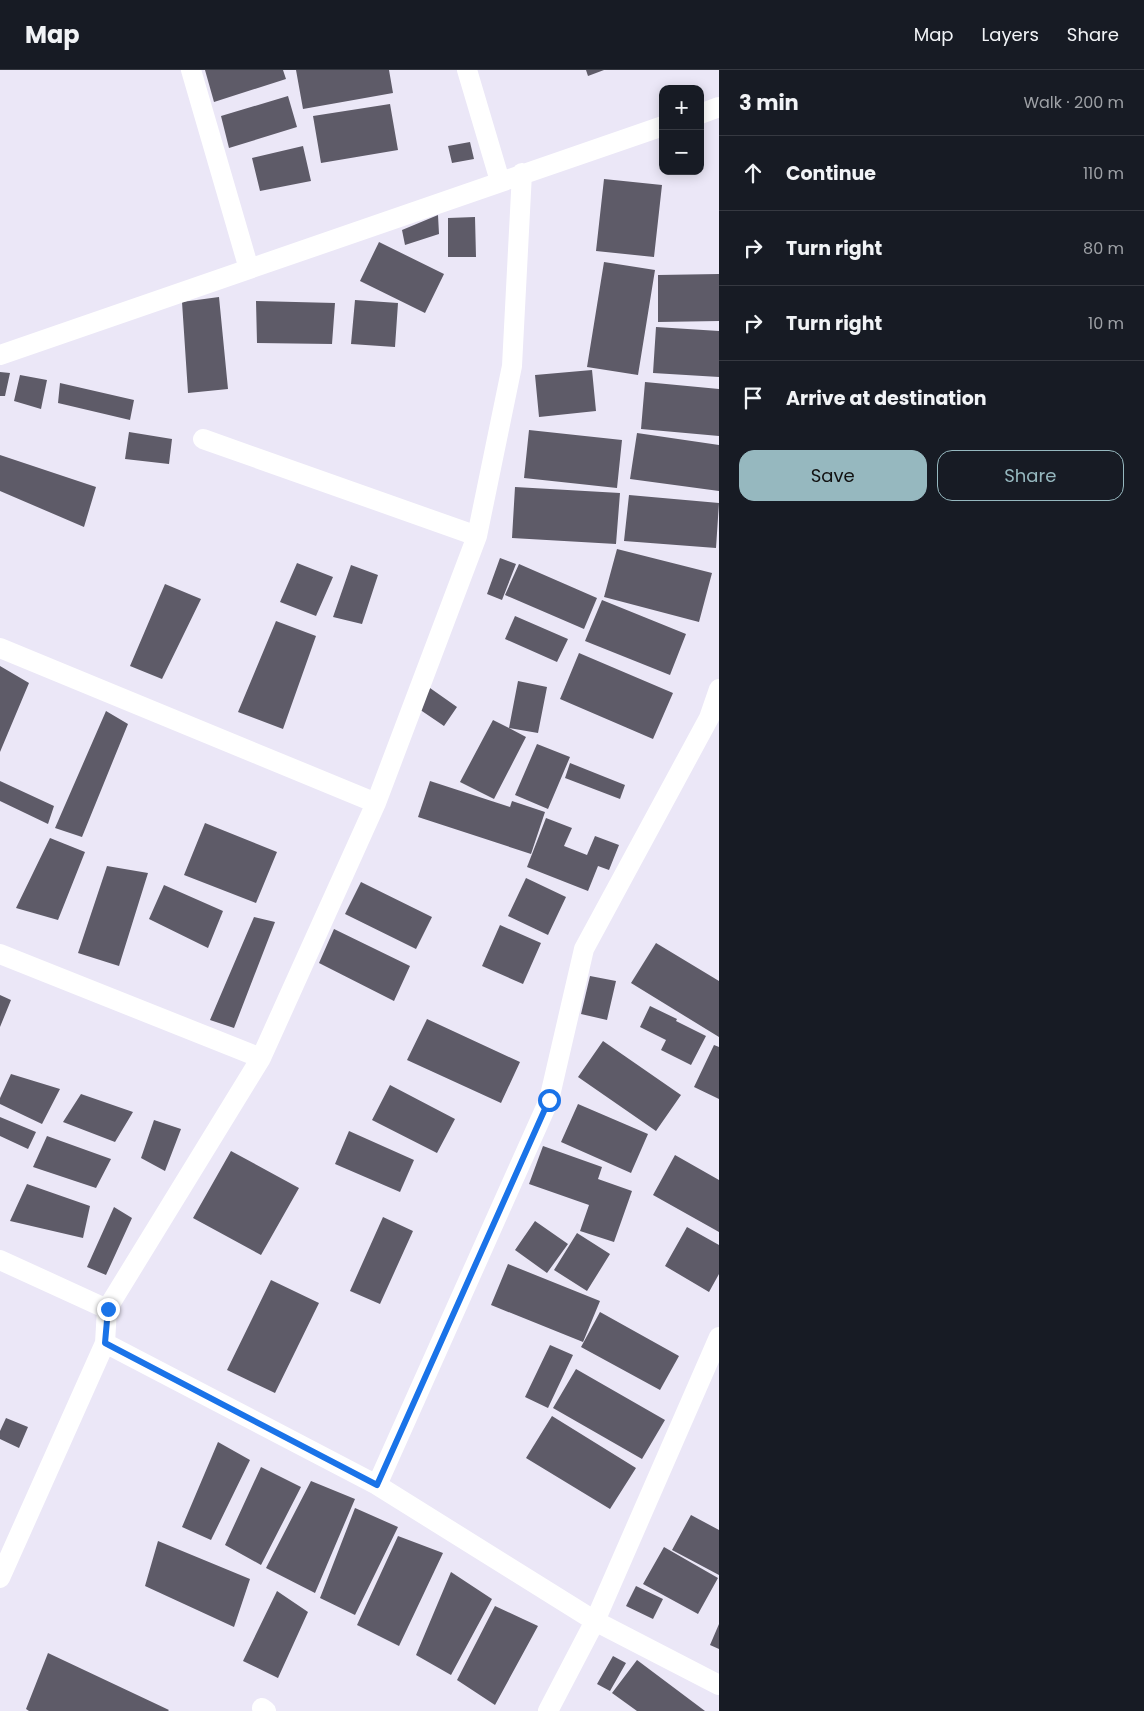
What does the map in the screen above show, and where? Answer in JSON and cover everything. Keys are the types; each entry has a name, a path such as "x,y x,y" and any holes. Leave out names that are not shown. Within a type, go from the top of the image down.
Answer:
{"street":[{"path":"191,70 249,269"},
{"path":"466,70 500,181"},
{"path":"704,113 719,107"},
{"path":"0,355 659,127"},
{"path":"1,1574 105,1343 108,1309 261,1058 376,803 477,536 512,366 522,174"},
{"path":"203,439 477,536"},
{"path":"0,648 376,803"},
{"path":"377,1485 549,1100 584,949 709,718 719,689"},
{"path":"0,954 261,1058"},
{"path":"0,1260 108,1309"},
{"path":"548,1711 595,1621 719,1337"},
{"path":"105,1343 377,1485 595,1621 719,1684"}],"building":[{"path":"205,70 283,70 286,79 214,102"},
{"path":"296,70 389,70 393,93 303,109"},
{"path":"586,70 604,70 588,76"},
{"path":"288,96 297,127 229,148 221,116"},
{"path":"390,104 398,150 321,163 313,116"},
{"path":"470,142 474,159 452,163 448,146"},
{"path":"303,146 311,181 260,191 252,158"},
{"path":"604,179 662,185 654,257 596,251"},
{"path":"438,215 439,234 405,245 402,230"},
{"path":"475,217 476,257 448,257 448,218"},
{"path":"379,242 444,274 425,313 360,281"},
{"path":"604,262 655,270 638,375 587,367"},
{"path":"719,274 719,321 658,322 658,275"},
{"path":"219,297 228,389 188,393 182,302"},
{"path":"355,300 398,303 395,347 351,344"},
{"path":"256,301 335,303 332,344 257,343"},
{"path":"656,327 719,331 719,377 653,373"},
{"path":"592,370 596,411 539,417 535,375"},
{"path":"0,372 10,373 5,396 0,396"},
{"path":"20,375 47,380 41,409 14,401"},
{"path":"645,382 719,389 719,436 641,429"},
{"path":"60,383 134,400 130,420 58,403"},
{"path":"529,430 622,440 617,488 524,478"},
{"path":"129,432 172,439 169,464 125,459"},
{"path":"637,433 719,445 719,491 630,479"},
{"path":"0,455 96,487 84,527 0,491"},
{"path":"515,487 620,493 616,544 512,538"},
{"path":"629,495 719,503 716,548 624,541"},
{"path":"617,549 712,573 699,622 604,597"},
{"path":"500,558 516,564 502,600 487,594"},
{"path":"297,563 333,577 316,616 280,602"},
{"path":"519,564 597,598 584,629 505,595"},
{"path":"351,565 378,575 362,624 333,617"},
{"path":"165,584 201,599 162,679 130,666"},
{"path":"602,600 686,634 670,675 585,641"},
{"path":"515,616 568,639 557,662 505,639"},
{"path":"276,621 316,636 283,729 238,712"},
{"path":"579,653 673,693 653,739 560,699"},
{"path":"0,666 29,683 0,752"},
{"path":"518,681 547,687 538,733 509,728"},
{"path":"430,688 457,707 444,726 416,707"},
{"path":"106,711 128,724 82,837 55,828"},
{"path":"493,720 526,737 494,799 460,782"},
{"path":"537,744 570,757 548,809 515,795"},
{"path":"570,763 625,785 620,799 565,778"},
{"path":"0,781 54,806 48,824 0,801"},
{"path":"430,781 510,807 512,801 545,812 531,854 418,817"},
{"path":"546,818 572,828 564,846 587,855 595,836 619,845 609,870 598,866 588,891 527,867"},
{"path":"205,823 277,852 256,903 184,875"},
{"path":"50,838 85,852 58,920 16,908"},
{"path":"107,866 148,873 119,966 78,953"},
{"path":"526,878 566,897 548,935 508,916"},
{"path":"361,882 432,917 416,949 345,914"},
{"path":"164,885 223,911 208,948 149,919"},
{"path":"254,917 275,922 234,1028 210,1020"},
{"path":"500,925 541,943 523,984 482,966"},
{"path":"334,929 410,966 394,1001 319,963"},
{"path":"656,943 719,981 719,1037 631,983"},
{"path":"590,976 616,981 607,1020 581,1014"},
{"path":"0,995 11,1000 0,1027"},
{"path":"650,1006 706,1036 691,1065 661,1050 666,1040 640,1027"},
{"path":"427,1019 520,1062 501,1103 407,1060"},
{"path":"603,1041 681,1095 656,1131 578,1077"},
{"path":"714,1045 719,1047 719,1099 694,1087"},
{"path":"11,1074 60,1089 42,1124 0,1104 0,1098"},
{"path":"390,1085 455,1119 437,1153 372,1120"},
{"path":"81,1094 133,1112 115,1142 63,1122"},
{"path":"578,1104 648,1134 631,1173 561,1142"},
{"path":"0,1117 36,1132 28,1149 0,1136"},
{"path":"154,1120 181,1129 165,1171 141,1158"},
{"path":"349,1131 414,1160 400,1192 335,1164"},
{"path":"47,1136 111,1159 96,1188 33,1167"},
{"path":"543,1146 602,1167 598,1179 632,1191 614,1242 580,1231 589,1205 529,1184"},
{"path":"231,1151 299,1188 261,1255 193,1218"},
{"path":"675,1155 719,1180 719,1232 653,1195"},
{"path":"27,1184 90,1206 83,1238 10,1221"},
{"path":"114,1207 132,1218 106,1275 87,1267"},
{"path":"383,1217 413,1231 380,1304 350,1291"},
{"path":"535,1221 568,1244 547,1273 515,1250"},
{"path":"687,1227 719,1245 719,1274 709,1292 665,1266"},
{"path":"577,1233 610,1254 587,1291 554,1270"},
{"path":"508,1264 600,1301 583,1342 491,1305"},
{"path":"271,1280 319,1303 275,1393 227,1370"},
{"path":"600,1312 679,1356 660,1390 581,1347"},
{"path":"550,1345 573,1355 548,1408 525,1397"},
{"path":"576,1369 665,1420 642,1459 553,1408"},
{"path":"552,1416 636,1468 610,1509 526,1458"},
{"path":"6,1418 28,1427 19,1448 0,1439 0,1431"},
{"path":"218,1442 250,1460 211,1540 182,1527"},
{"path":"261,1467 301,1487 261,1565 225,1545"},
{"path":"311,1481 355,1499 315,1593 266,1568"},
{"path":"355,1508 398,1527 355,1615 320,1598"},
{"path":"691,1515 719,1530 719,1575 672,1550"},
{"path":"398,1536 443,1553 399,1646 357,1625"},
{"path":"158,1541 250,1579 234,1627 145,1586"},
{"path":"664,1547 718,1578 698,1614 643,1584"},
{"path":"451,1572 492,1599 451,1675 416,1655"},
{"path":"636,1586 663,1599 653,1619 626,1606"},
{"path":"277,1591 308,1612 278,1678 243,1661"},
{"path":"495,1606 538,1626 495,1705 457,1680"},
{"path":"719,1624 719,1649 710,1645"},
{"path":"48,1653 169,1710 29,1711 26,1709"},
{"path":"613,1656 626,1663 610,1691 597,1684"},
{"path":"637,1660 705,1711 637,1711 612,1693"}],"route":[{"path":"108,1309 105,1343 377,1485 549,1100"}]}
